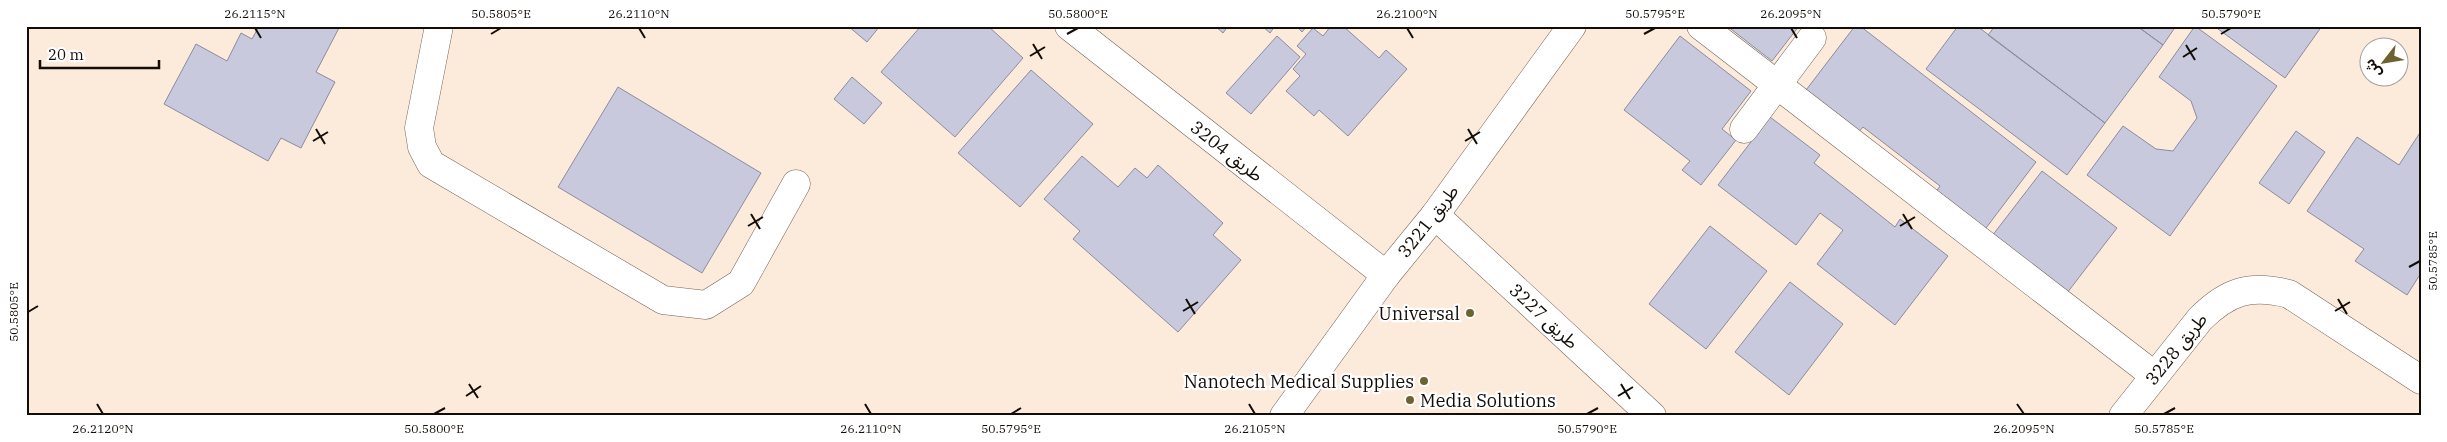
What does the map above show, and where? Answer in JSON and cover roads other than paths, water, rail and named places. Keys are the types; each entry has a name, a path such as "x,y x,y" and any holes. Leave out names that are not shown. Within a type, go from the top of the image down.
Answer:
{"street":[{"path":"439,26 419,128 422,147 431,164 663,300 706,305 741,283 796,184"},
{"name":"طريق 3204","path":"1069,26 1386,275"},
{"name":"طريق 3221","path":"1291,413 1386,275 1435,215 1572,26"},
{"path":"1701,26 2155,376"},
{"path":"1744,129 1812,38"},
{"name":"طريق 3227","path":"1435,215 1652,416"},
{"name":"طريق 3228","path":"2123,416 2200,319 2214,305 2230,295 2250,290 2269,289 2289,294 2306,303 2421,380"}],"place":[{"name":"Universal","path":"1470,313"},
{"name":"Nanotech Medical Supplies","path":"1424,381"},
{"name":"Media Solutions","path":"1410,400"}]}
